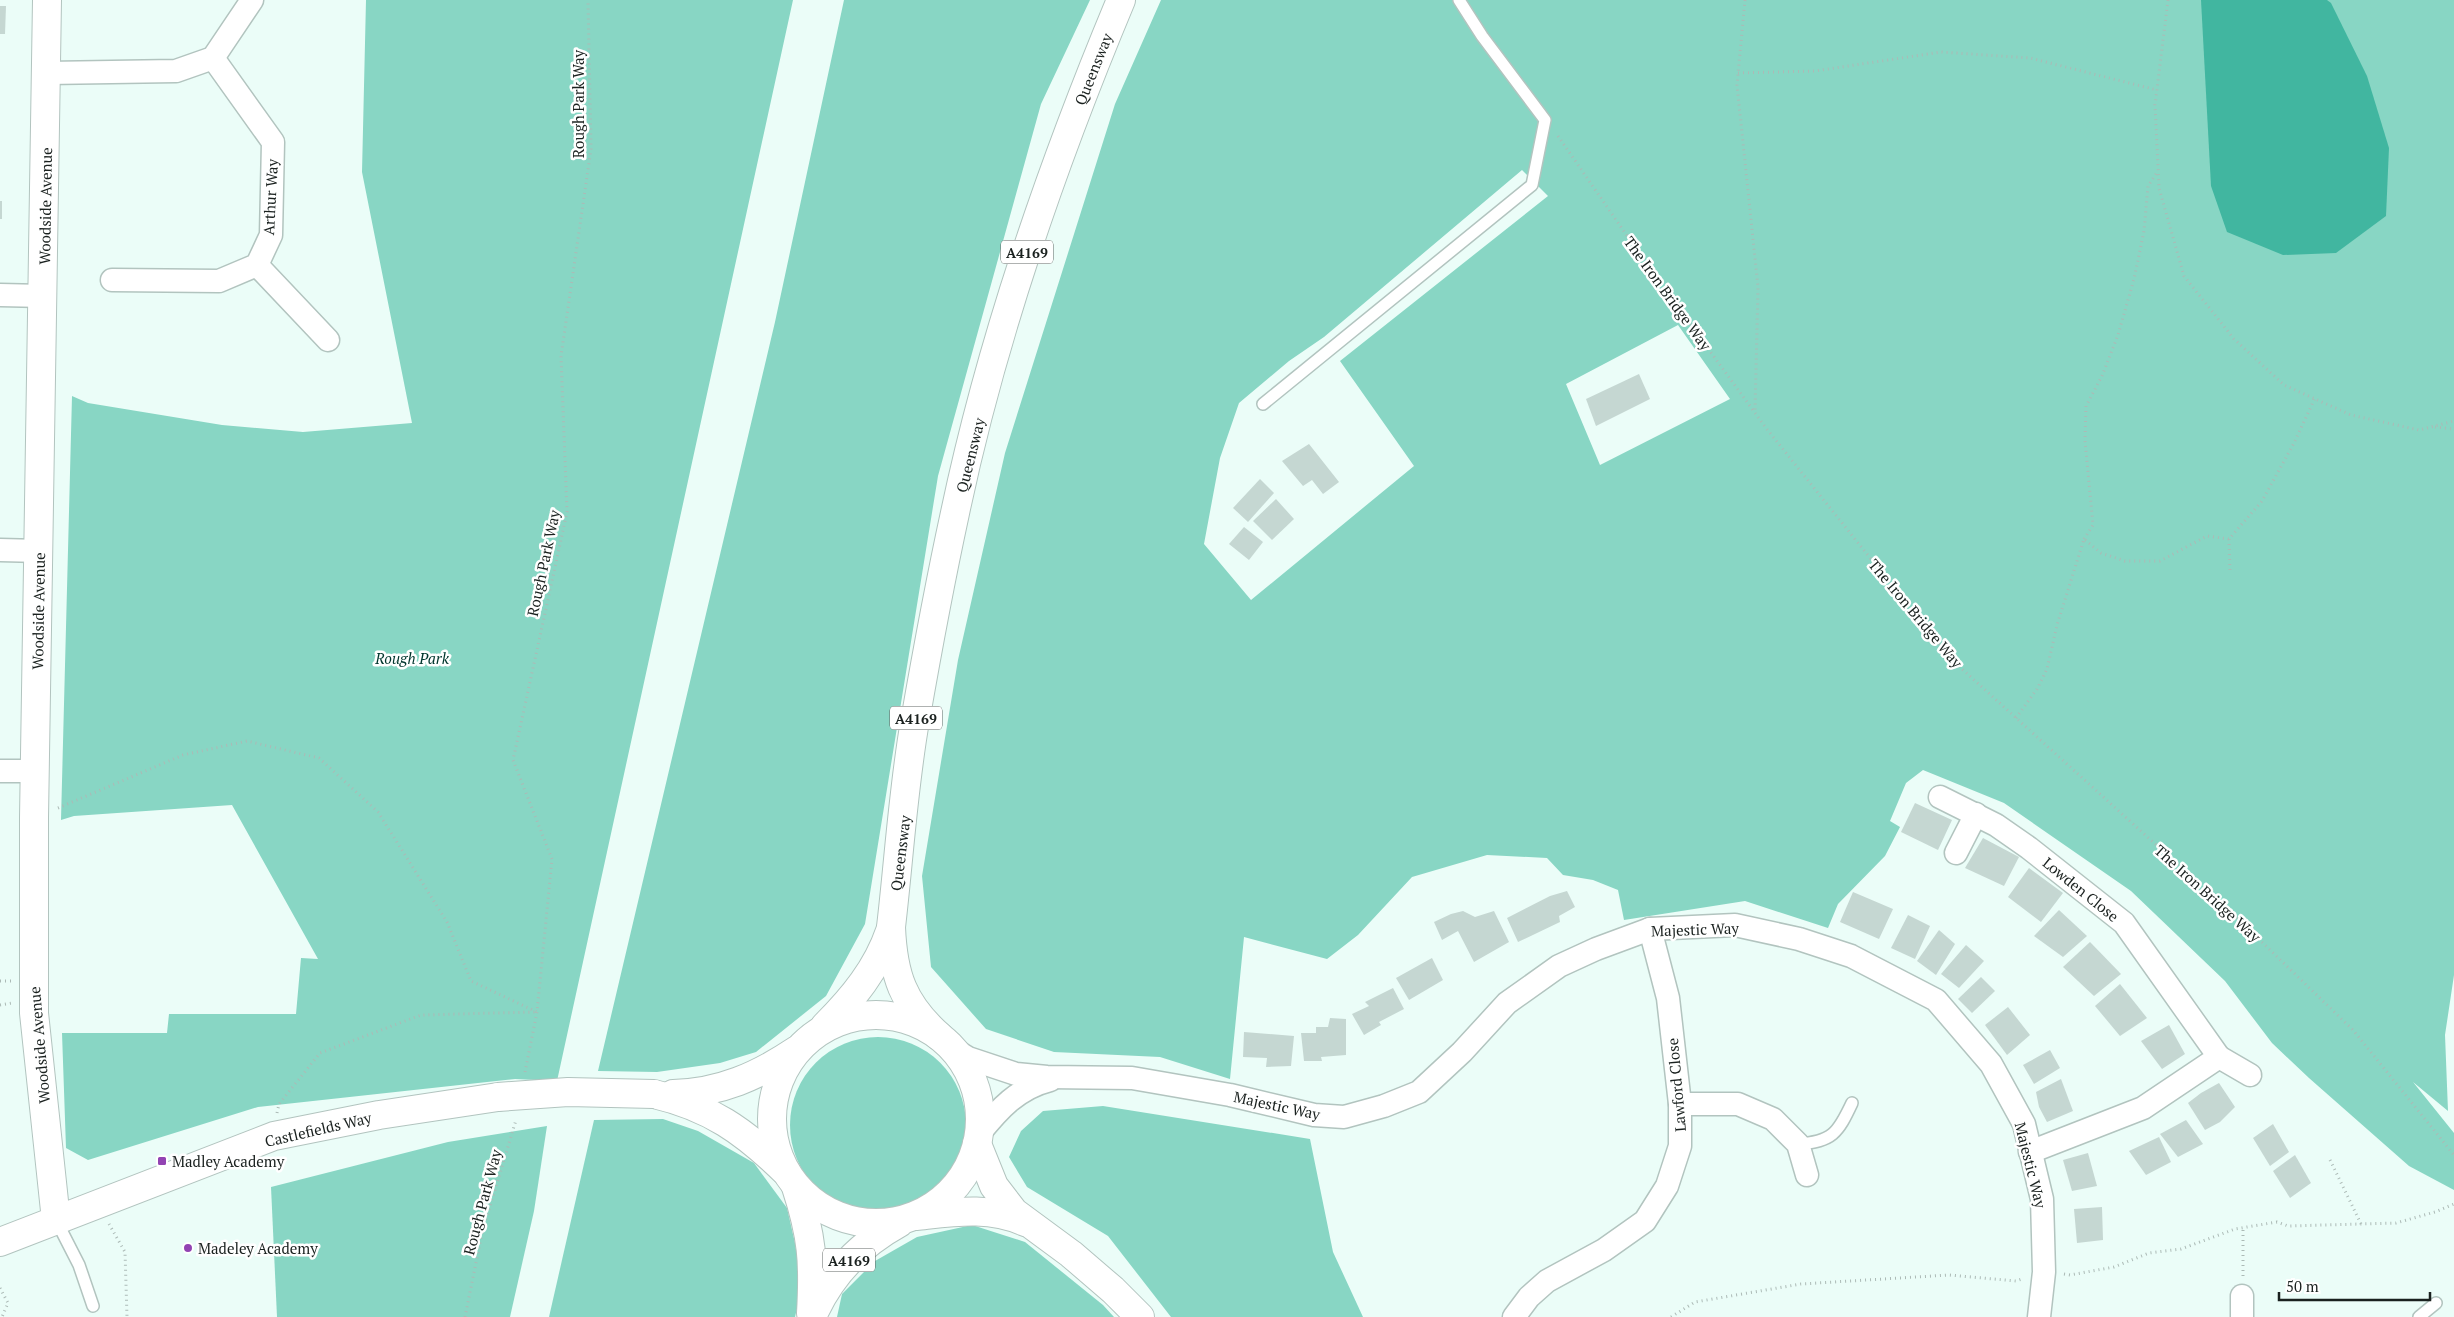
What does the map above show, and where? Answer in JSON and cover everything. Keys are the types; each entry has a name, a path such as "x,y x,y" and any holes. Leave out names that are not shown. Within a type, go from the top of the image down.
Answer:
{"main road":[{"name":"Woodside Avenue","path":"47,0 40,551 34,818 34,1013 56,1220"},
{"name":"Queensway","path":"820,1030 869,975 885,946 891,927 915,724 955,512 988,385 1026,256 1082,93 1121,0"},
{"name":"Queensway","path":"891,927 894,962 903,991 922,1021 946,1042"},
{"path":"791,1179 774,1140 772,1108 780,1077 797,1050 820,1030 849,1018 881,1014 912,1021 946,1042 970,1074 979,1103 978,1139 964,1174 943,1198 910,1218"},
{"name":"Castlefields Way","path":"0,1242 274,1136 379,1115 498,1097 568,1092 654,1094 705,1092 726,1087 749,1078 797,1050"},
{"name":"Castlefields Way","path":"654,1094 680,1100 726,1121 746,1135 819,1206 846,1219 875,1224 910,1218"},
{"path":"978,1139 994,1186 1014,1212 1071,1254 1113,1290 1140,1317"},
{"name":"A4169","path":"791,1179 809,1229 813,1256 811,1317"},
{"path":"910,1218 982,1210 997,1212 1027,1223"},
{"name":"A4169","path":"811,1317 828,1287 846,1263 876,1235 910,1218"}],"street":[{"path":"47,73 176,71 213,58 252,0"},
{"name":"Arthur Way","path":"213,58 273,142 271,235 258,265"},
{"path":"112,280 219,281 258,265 328,340"},
{"path":"0,295 44,296"},
{"path":"0,550 40,551"},
{"path":"0,771 35,771"},
{"name":"Lowden Close","path":"1940,797 1976,814 2029,848 2124,923 2219,1057 2250,1075"},
{"path":"1956,853 1976,814"},
{"name":"Majestic Way","path":"946,1042 968,1058 1002,1071 1031,1076 1132,1078 1230,1095 1314,1115 1344,1118 1384,1106 1419,1092 1462,1052 1507,1003 1559,966 1596,949 1650,929 1735,925 1799,939 1851,956 1936,1000 1992,1064 2024,1124 2042,1199 2044,1272 2039,1317"},
{"name":"Lawford Close","path":"1514,1317 1529,1297 1546,1281 1604,1250 1645,1221 1667,1186 1680,1146 1680,1104 1668,998 1650,929"},
{"path":"2030,1152 2143,1108 2219,1057"},
{"name":"Majestic Way","path":"978,1139 999,1110 1021,1091 1048,1080 1065,1077"},
{"path":"1680,1104 1738,1104 1773,1119 1798,1144 1807,1176"}],"lane":[{"path":"1263,404 1532,185 1546,120 1482,36 1459,0"},
{"path":"1798,1144 1820,1143 1840,1128 1852,1103"},
{"path":"56,1220 79,1265 93,1306"},
{"path":"2419,1317 2436,1303"}],"path":[{"name":"Rough Park Way","path":"533,1032 537,1012 552,859 513,760 567,512 561,356 592,149 588,0"},
{"path":"1745,0 1736,85 1758,287 1755,412"},
{"path":"2168,0 2155,105 2158,171 2159,188 2184,276 2234,339 2284,385 2351,414 2419,430 2454,420"},
{"path":"1738,72 1815,71 1941,52 2030,58 2157,90"},
{"name":"The Iron Bridge Way","path":"1546,120 1574,157 1650,269 1755,412 1951,659 2238,919 2352,1030 2454,1155"},
{"path":"2016,718 2037,689 2047,669 2057,625 2084,539 2093,525 2085,441 2086,406 2102,376 2118,335 2134,279 2144,230 2148,186 2158,171"},
{"path":"2230,570 2229,539 2262,501 2294,443 2315,398"},
{"path":"2432,426 2454,429"},
{"path":"2084,539 2101,554 2125,561 2160,561 2207,536 2229,539"},
{"path":"34,818 183,755 247,741 319,758 378,812 448,922 471,981 537,1012"},
{"path":"274,1136 279,1104 320,1053 421,1015 537,1012"},
{"name":"Rough Park Way","path":"465,1317 482,1233 515,1122"},
{"path":"2330,1160 2361,1224"},
{"path":"99,1204 125,1252 127,1317"},
{"path":"1671,1317 1695,1302 1801,1284 1949,1275 2016,1281 2044,1272 2070,1275 2114,1266 2149,1253 2181,1249 2217,1234 2278,1222 2288,1226 2396,1223 2435,1212 2454,1204"},
{"path":"2243,1229 2243,1312"},
{"path":"0,1288 8,1303 2,1317"}],"green space":[{"name":"Rough Park","path":"366,0 793,0 557,1081 515,1079 258,1107 88,1160 66,1148 62,1033 167,1033 169,1014 296,1014 301,958 318,959 232,805 74,816 61,820 72,396 88,403 222,425 303,432 412,423 362,172"},
{"path":"844,0 1090,0 1041,104 938,476 865,924 826,996 756,1052 720,1063 657,1072 598,1071 775,322"},
{"path":"1161,0 2454,0 2454,975 2445,1035 2448,1111 2413,1082 2454,1133 2454,1190 2409,1166 2309,1078 2272,1043 2225,981 2131,891 2004,803 1923,770 1906,783 1890,821 1900,827 1885,856 1838,904 1828,928 1745,901 1624,920 1618,890 1593,880 1563,875 1547,858 1487,855 1412,877 1358,935 1327,959 1244,937 1230,1079 1160,1057 1054,1052 986,1029 931,967 922,876 958,660 1005,453 1115,104","holes":["1522,170 1548,196 1340,361 1414,466 1251,600 1204,544 1220,458 1239,403 1289,361 1324,337","1678,325 1730,399 1600,465 1566,384"]},
{"path":"887,1037 912,1043 920,1047 946,1069 960,1091 965,1108 965,1142 960,1159 946,1181 934,1193 912,1207 895,1212 869,1213 844,1207 836,1203 810,1181 796,1159 791,1142 790,1116 796,1091 800,1083 822,1057 844,1043 861,1038"},
{"path":"1103,1106 1310,1139 1333,1252 1363,1317 1171,1317 1108,1236 1027,1187 1009,1157 1021,1131 1043,1111"},
{"path":"663,1119 698,1131 754,1163 787,1208 802,1287 795,1317 549,1317 594,1120"},
{"path":"547,1126 534,1211 510,1317 277,1317 271,1187 448,1142"},
{"path":"972,1225 1025,1242 1103,1305 1114,1317 837,1317 842,1294 875,1261 917,1237"}],"shaded area":[{"path":"2201,0 2327,0 2331,3 2367,76 2389,148 2386,216 2336,253 2283,255 2227,232 2211,186"}],"building":[{"path":"0,6 6,6 5,34 0,34"},
{"path":"0,201 2,201 2,219 0,219"},
{"path":"1639,374 1650,399 1596,426 1586,399"},
{"path":"1309,444 1339,482 1323,494 1312,480 1303,486 1282,461"},
{"path":"1260,479 1274,493 1248,522 1233,508"},
{"path":"1276,499 1294,519 1272,540 1253,521"},
{"path":"1244,527 1263,542 1249,560 1229,544"},
{"path":"1915,803 1952,820 1938,850 1901,832"},
{"path":"1983,838 2019,857 2004,886 1965,868"},
{"path":"2029,868 2063,893 2041,922 2008,897"},
{"path":"1567,891 1575,907 1559,916 1560,922 1518,942 1507,918 1550,896"},
{"path":"1853,892 1893,909 1879,939 1840,922"},
{"path":"2059,910 2087,936 2063,957 2034,936"},
{"path":"1463,911 1475,917 1494,911 1509,942 1474,962 1458,931 1442,940 1434,922"},
{"path":"1908,915 1930,926 1915,959 1891,948"},
{"path":"1939,930 1955,944 1936,975 1917,961"},
{"path":"2090,942 2121,974 2094,996 2063,967"},
{"path":"1966,945 1984,961 1959,988 1941,974"},
{"path":"1432,958 1443,980 1409,1000 1396,978"},
{"path":"1981,977 1995,991 1972,1013 1958,999"},
{"path":"2120,984 2147,1018 2120,1036 2095,1006"},
{"path":"1393,988 1404,1009 1379,1022 1381,1025 1364,1035 1352,1014 1369,1006 1365,1002"},
{"path":"2008,1007 2030,1035 2007,1055 1985,1025"},
{"path":"1330,1018 1346,1019 1346,1055 1321,1057 1322,1061 1304,1061 1301,1033 1316,1033 1316,1027 1328,1027"},
{"path":"2169,1025 2185,1054 2162,1069 2141,1041"},
{"path":"1244,1032 1294,1036 1291,1066 1266,1067 1267,1058 1243,1057"},
{"path":"2050,1050 2060,1068 2034,1084 2023,1065"},
{"path":"2061,1079 2073,1111 2047,1122 2039,1107 2036,1092"},
{"path":"2219,1083 2235,1107 2220,1122 2205,1130 2188,1103"},
{"path":"2186,1120 2203,1144 2178,1157 2160,1134"},
{"path":"2273,1124 2289,1152 2270,1166 2253,1138"},
{"path":"2159,1137 2171,1162 2146,1175 2129,1151"},
{"path":"2088,1153 2097,1186 2072,1191 2063,1160"},
{"path":"2295,1155 2311,1183 2290,1198 2273,1171"},
{"path":"2102,1207 2103,1240 2077,1243 2074,1209"}],"place":[{"name":"Madley Academy","path":"162,1161"},
{"name":"Madeley Academy","path":"188,1248"}]}
